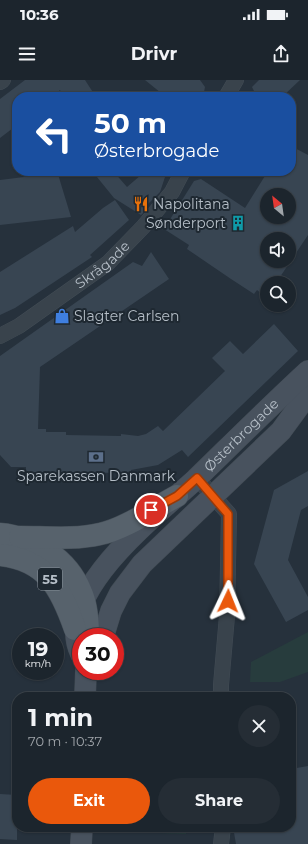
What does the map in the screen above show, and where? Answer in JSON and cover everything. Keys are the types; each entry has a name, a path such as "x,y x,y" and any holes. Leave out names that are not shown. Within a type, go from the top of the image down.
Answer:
{"main road":[{"name":"Østerbrogade","path":"84,600 111,559 146,523 197,478 308,371"},
{"name":"Østerbrogade","path":"106,628 114,605 131,576 281,431 308,394"},
{"path":"10,536 74,537 100,534 119,528 177,496"},
{"name":"55","path":"10,536 38,545 64,565 75,579 84,600 82,628"},
{"name":"55","path":"0,555 22,560 47,576 56,585 79,628"},
{"path":"85,692 86,680"},
{"path":"81,844 82,832"}],"street":[{"path":"229,92 236,80"},
{"name":"Skrågade","path":"0,336 19,326 108,262 143,227 172,192 181,176"},
{"path":"197,478 228,514 227,616 221,692"},
{"path":"221,844 222,832"}],"green space":[{"path":"308,632 308,672 280,682 250,682 251,662"},
{"path":"134,832 186,832 186,834"}],"building":[{"path":"25,80 85,80 93,92 61,92 60,90 57,92 12,92 12,129 0,138 0,99"},
{"path":"145,80 200,80 205,87 204,92 160,92"},
{"path":"259,80 300,80 287,92 254,92 252,87"},
{"name":"Sønderport","path":"296,149 308,155 308,235 296,253 296,232 260,232 260,268 286,268 281,276 260,276 260,292 257,290 254,294 231,279 187,249 189,245 164,229 194,181 201,179 245,208 265,176 296,176"},
{"path":"32,176 59,176 71,217 0,225 0,180"},
{"path":"117,176 127,187 140,176 165,176 160,192 144,208 146,210 141,215 114,198 97,177"},
{"path":"115,200 129,220 90,255 92,257 15,308 0,315 0,272 73,226 75,232 103,208"},
{"path":"151,252 169,279 40,367 38,429 46,429 46,432 66,432 66,435 121,436 121,434 138,436 146,434 158,426 163,431 225,371 212,358 230,341 243,354 274,324 298,351 188,457 182,450 158,465 131,470 131,473 26,472 26,467 11,467 0,455 0,356 133,262 142,266"},
{"path":"308,471 308,506 301,510 288,560 308,597 308,610 286,622 254,564 274,490"},
{"path":"308,766 308,844 236,844 234,832 296,832 296,768"},
{"path":"0,794 12,795 12,832 17,832 17,840 0,839"}],"place":[{"name":"Napolitana","path":"141,204"},
{"name":"Sønderport","path":"238,223"},
{"name":"Slagter Carlsen","path":"62,316"},
{"name":"Sparekassen Danmark","path":"96,457"}],"route":[{"path":"151,510 177,496 197,478 228,514 228,601"}]}
